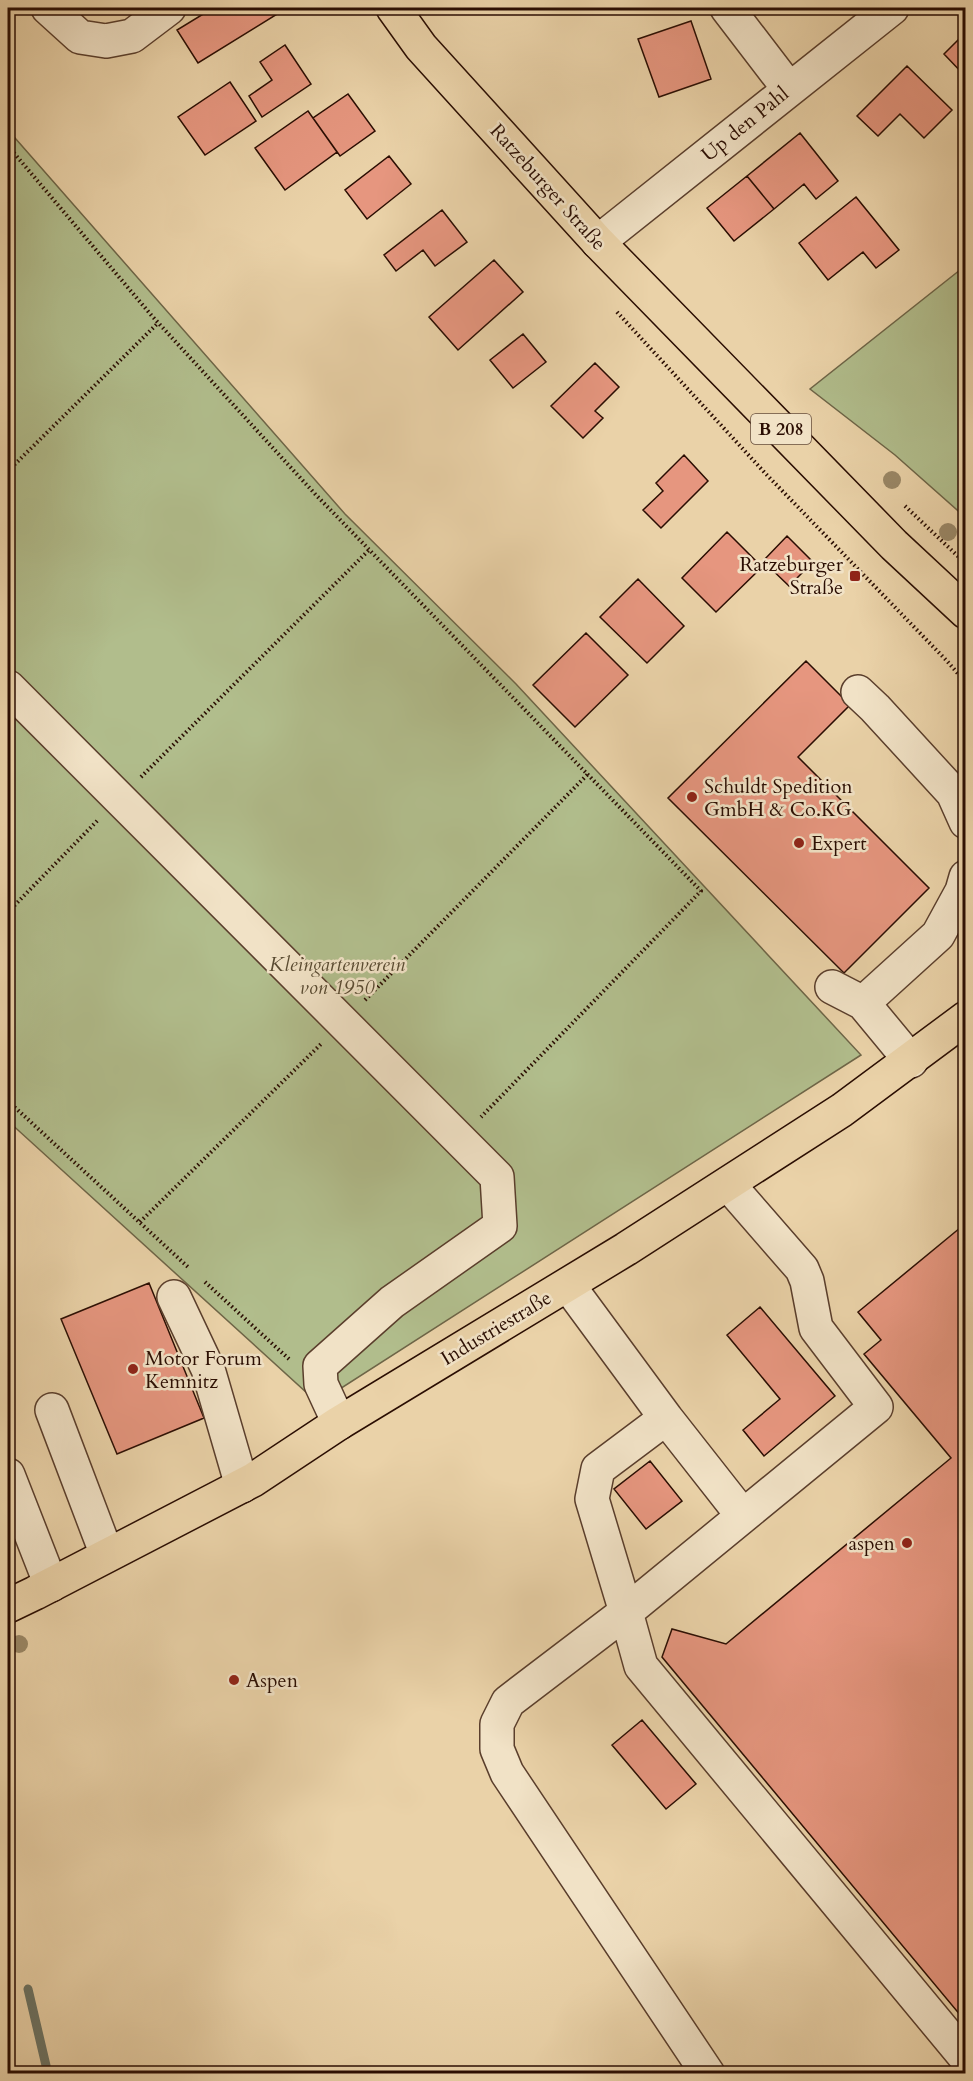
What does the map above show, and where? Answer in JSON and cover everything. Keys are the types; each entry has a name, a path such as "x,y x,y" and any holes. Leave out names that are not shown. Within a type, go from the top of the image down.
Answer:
{"main road":[{"name":"Ratzeburger Straße","path":"393,8 421,47 598,242 894,545 966,612"},
{"name":"Industriestraße","path":"8,1606 242,1486 339,1423 728,1184 842,1110 966,1018"}],"street":[{"path":"48,8 80,38 106,41 132,36 169,8"},
{"path":"727,8 789,89"},
{"name":"Up den Pahl","path":"598,242 892,8"},
{"path":"8,687 497,1177 501,1226 392,1302 320,1366 321,1384 339,1423"},
{"path":"858,692 953,793 966,822"},
{"path":"863,1003 938,935 962,891 966,876"},
{"path":"832,987 863,1003 910,1061"},
{"path":"708,2073 507,1773 497,1749 497,1724 508,1702 626,1612 876,1407 816,1328 807,1281 802,1269 728,1184"},
{"path":"568,1284 666,1418 742,1516"},
{"path":"186,1286 242,1486"},
{"path":"52,1410 107,1556"},
{"path":"666,1418 598,1469 592,1499 641,1666 966,2058"},
{"path":"8,1475 51,1585"}],"path":[{"path":"8,146 158,323 369,550 701,891 459,1140"},
{"path":"8,471 158,323"},
{"path":"8,912 369,550"},
{"path":"8,1101 190,1268"},
{"path":"186,1286 290,1360 320,1374"}],"green space":[{"name":"Kleingartenverein von 1950","path":"8,130 345,514 516,684 861,1055 318,1403 8,1121"},
{"path":"965,266 965,517 895,455 810,389"}],"building":[{"path":"213,8 287,8 198,63 177,30"},
{"path":"691,21 711,79 659,97 638,39"},
{"path":"966,32 966,73 964,75 944,54"},
{"path":"285,45 311,84 262,117 249,96 272,80 260,62"},
{"path":"907,66 952,110 924,138 900,114 878,136 857,116"},
{"path":"230,82 256,121 205,155 178,117"},
{"path":"348,94 375,131 340,156 313,118"},
{"path":"308,111 337,152 285,190 255,148"},
{"path":"800,133 838,181 816,199 804,184 774,209 747,176"},
{"path":"389,156 411,184 367,219 345,190"},
{"path":"747,176 774,209 734,241 707,208"},
{"path":"856,197 899,250 876,268 863,252 828,280 799,243"},
{"path":"442,210 467,242 435,266 423,250 396,271 384,255"},
{"path":"494,260 523,292 458,350 429,317"},
{"path":"523,334 546,362 513,388 490,360"},
{"path":"595,363 619,387 595,411 603,418 583,438 551,406"},
{"path":"684,455 708,481 661,528 643,510 663,491 656,483"},
{"path":"727,532 762,567 716,612 682,578"},
{"path":"787,536 813,562 789,586 763,561"},
{"path":"638,579 684,626 647,663 600,617"},
{"path":"586,633 628,675 575,727 533,685"},
{"name":"Expert","path":"806,661 850,705 798,757 929,888 844,973 668,798"},
{"name":"aspen","path":"966,1223 966,2022 662,1657 672,1629 726,1644 951,1458 864,1354 881,1340 858,1312"},
{"name":"Motor Forum Kemnitz","path":"149,1283 204,1418 117,1454 61,1319"},
{"path":"760,1307 835,1396 764,1456 743,1430 780,1399 727,1335"},
{"path":"650,1461 682,1501 646,1529 614,1489"},
{"path":"642,1720 696,1784 666,1809 612,1745"}],"waterway":[{"path":"28,1989 48,2074"}],"place":[{"name":"Ratzeburger Straße","path":"855,576"},
{"name":"Schuldt Spedition GmbH & Co.KG","path":"692,797"},
{"name":"Expert","path":"799,843"},
{"name":"Motor Forum Kemnitz","path":"133,1369"},
{"name":"aspen","path":"907,1543"},
{"name":"Aspen","path":"234,1680"}]}
